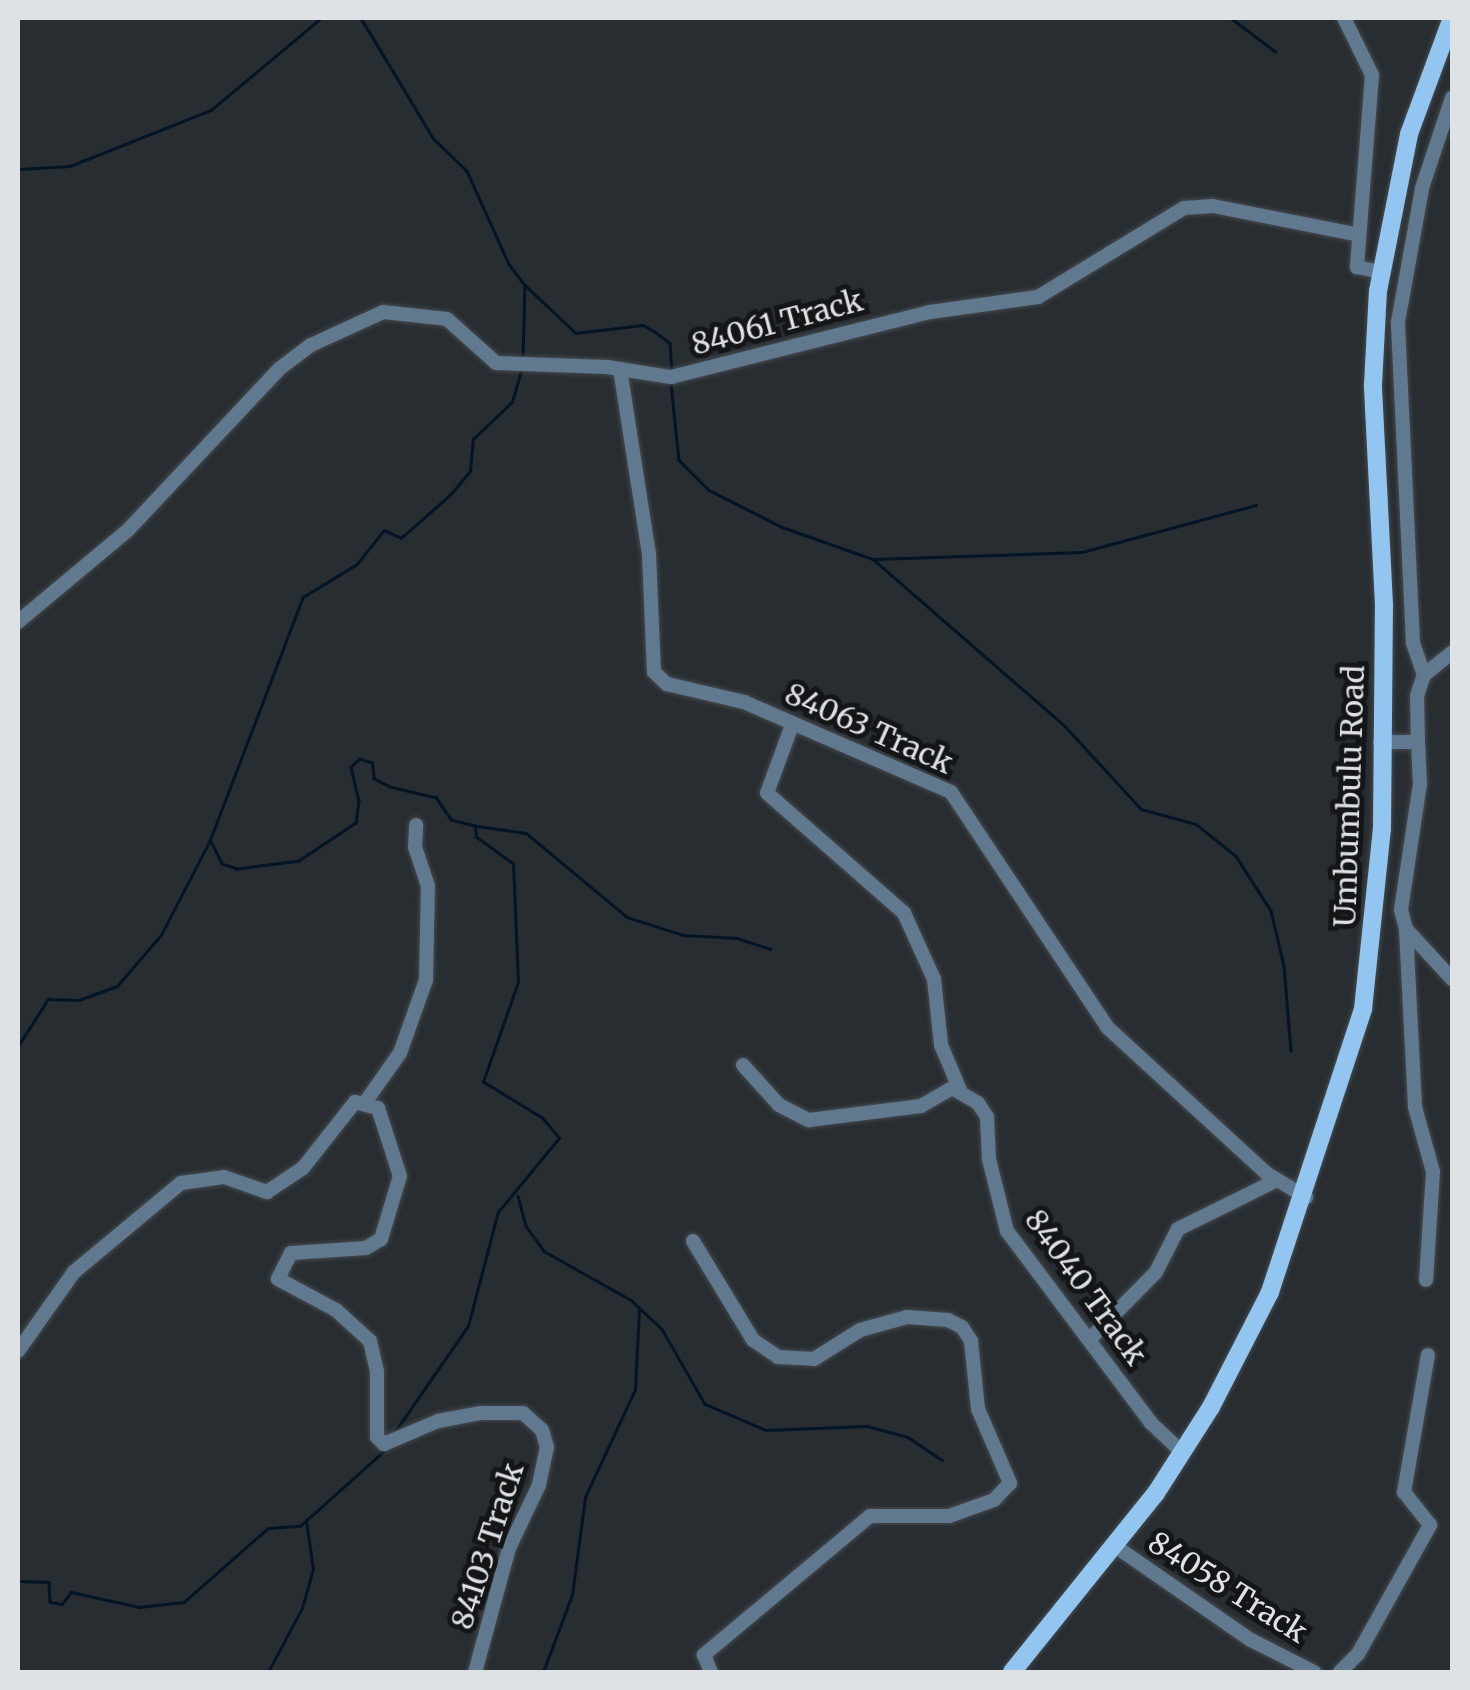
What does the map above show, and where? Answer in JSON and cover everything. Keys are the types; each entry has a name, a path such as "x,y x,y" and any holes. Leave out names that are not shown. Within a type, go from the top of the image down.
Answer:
{"main road":[{"name":"Umbumbulu Road","path":"1012,1672 1115,1546 1183,1454 1270,1292 1306,1198 1363,1010 1380,847 1384,604 1373,385 1382,264 1409,134 1452,18"}],"street":[{"path":"1344,18 1372,75 1371,151 1357,267 1404,260"},
{"path":"1424,675 1413,642 1398,322 1404,260 1452,98"},
{"name":"84061 Track","path":"18,622 128,530 269,378 350,324 383,312 419,312 467,331 496,363 671,377 710,372 885,322 1038,297 1184,208 1213,206 1359,235"},
{"name":"84063 Track","path":"620,370 648,554 654,672 667,684 744,702 951,792 1108,1028 1275,1181 1306,1198"},
{"path":"1426,1280 1433,1172 1415,1107 1406,929 1401,910 1420,784 1416,696 1424,675 1452,652"},
{"name":"84040 Track","path":"792,725 766,794 904,912 934,979 941,1046 960,1090 987,1117 988,1159 1007,1231 1151,1423 1183,1454"},
{"path":"1380,742 1418,742"},
{"path":"18,1351 74,1272 181,1183 203,1176 267,1192 285,1184 345,1109 366,1101 400,1053 426,980 428,886 415,846 416,825"},
{"path":"1406,929 1452,978"},
{"path":"743,1066 778,1105 810,1120 921,1106 960,1090"},
{"name":"84103 Track","path":"366,1101 386,1120 398,1157 388,1226 366,1248 291,1253 278,1278 336,1310 370,1341 378,1372 377,1437 384,1444 438,1420 481,1413 523,1412 542,1430 546,1447 539,1485 509,1548 475,1672"},
{"path":"1090,1338 1151,1278 1178,1229 1275,1181"},
{"path":"693,1240 753,1340 778,1356 814,1358 860,1330 906,1317 948,1320 962,1327 971,1341 978,1409 1008,1476 1005,1493 968,1511 870,1516 704,1655 711,1672"},
{"path":"1340,1672 1358,1654 1430,1525 1404,1492 1428,1355"},
{"name":"84058 Track","path":"1115,1546 1251,1640 1314,1672"}],"waterway":[{"path":"18,169 70,166 211,110 321,18"},
{"path":"361,18 433,138 467,171 509,264 525,285 523,357"},
{"path":"1231,18 1276,52"},
{"path":"525,285 576,333 643,325 654,331 670,343 672,369"},
{"path":"396,1430 468,1326 498,1212 559,1138 542,1118 483,1082 518,982 513,864 476,837 475,826 451,820 436,798 374,779 372,763 360,759 351,767 359,802 356,823 299,861 237,869 222,864 210,840 303,597 357,564 384,530 401,538 450,495 470,471 473,439 512,402 521,371"},
{"path":"671,384 679,460 709,490 782,527 873,559 1065,726 1141,809 1196,824 1236,856 1271,911 1284,966 1291,1051"},
{"path":"874,559 1082,552 1256,505"},
{"path":"478,826 526,833 627,917 683,935 737,938 770,949"},
{"path":"18,1046 48,999 79,1000 117,986 161,935 210,840"},
{"path":"518,1196 526,1226 544,1251 631,1300 662,1329 705,1404 766,1430 867,1426 908,1437 942,1460"},
{"path":"543,1672 572,1595 585,1497 635,1390 639,1307"},
{"path":"18,1581 49,1582 50,1602 62,1604 71,1592 139,1607 184,1602 268,1528 300,1526 385,1450"},
{"path":"268,1672 302,1608 313,1569 306,1521"}]}
